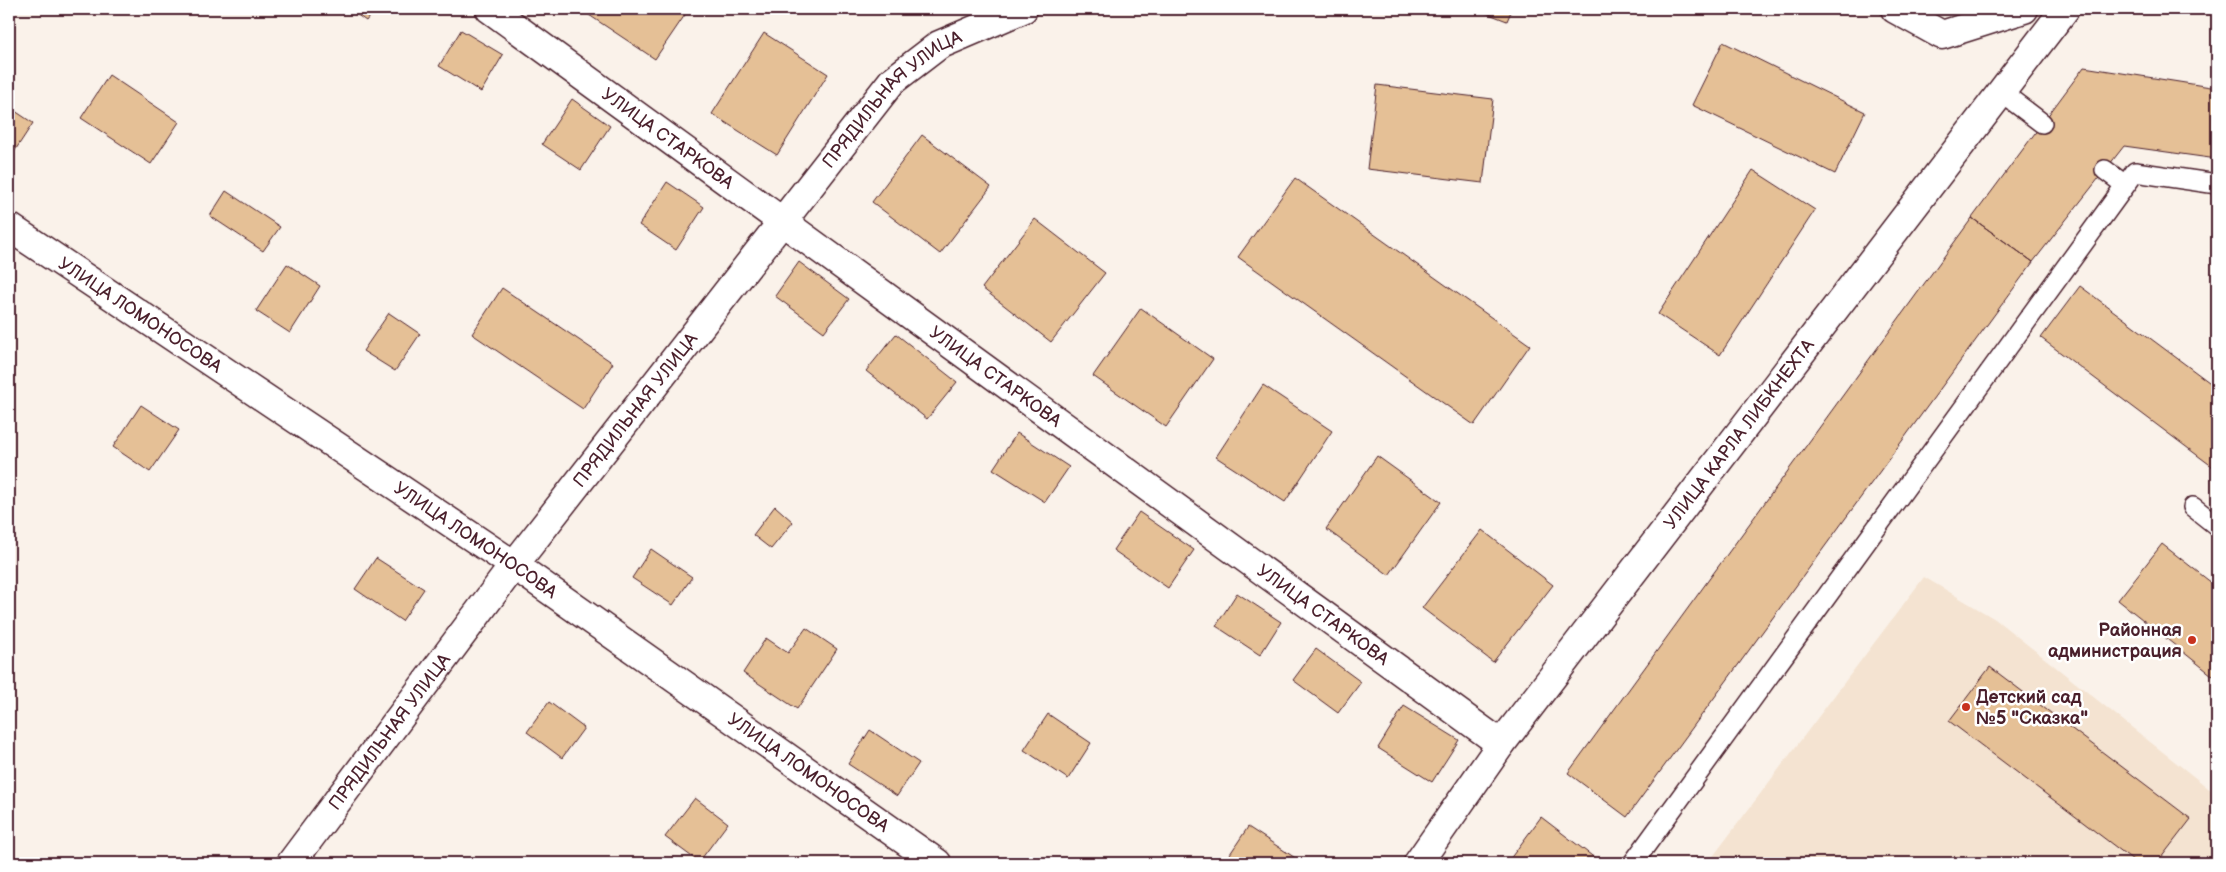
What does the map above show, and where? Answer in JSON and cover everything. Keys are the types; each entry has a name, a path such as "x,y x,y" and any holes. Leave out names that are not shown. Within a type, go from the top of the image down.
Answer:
{"street":[{"name":"УЛИЦА СТАРКОВА","path":"490,9 1501,744"},
{"name":"ПРЯДИЛЬНАЯ УЛИЦА","path":"291,863 514,565 892,81 939,46 1023,9"},
{"path":"1895,9 1942,35 2024,9"},
{"name":"УЛИЦА КАРЛА ЛИБКНЕХТА","path":"1418,863 1501,744 2065,9"},
{"name":"УЛИЦА ЛОМОНОСОВА","path":"9,227 514,565 937,863"}],"lane":[{"path":"2001,92 2042,123"},
{"path":"2105,170 2125,185"},
{"path":"1633,863 2135,172 2217,184"},
{"path":"2193,507 2217,526"}],"shaded area":[{"name":"Детский сад №5 \"Сказка\"","path":"1924,577 1995,619 2217,795 2217,863 1708,863"}],"building":[{"path":"349,9 375,9 366,21"},
{"path":"585,9 689,9 655,59 583,11"},
{"path":"1476,9 1512,9 1507,21"},
{"path":"461,30 503,55 481,92 439,66"},
{"path":"764,33 828,74 777,155 712,114"},
{"path":"1723,42 1865,112 1835,174 1692,105"},
{"path":"2084,67 2217,88 2217,159 2124,146 2033,262 1972,218"},
{"path":"109,75 179,122 151,164 81,118"},
{"path":"1377,85 1493,99 1483,183 1367,169"},
{"path":"572,99 610,126 581,170 542,144"},
{"path":"9,107 33,123 14,152 9,148"},
{"path":"922,135 991,187 940,254 872,202"},
{"path":"1753,170 1815,210 1720,355 1658,314"},
{"path":"1295,178 1530,345 1474,425 1238,257"},
{"path":"667,182 704,207 676,250 639,225"},
{"path":"226,191 280,227 263,251 210,216"},
{"path":"1972,218 2033,262 1627,817 1568,773"},
{"path":"1035,219 1105,273 1051,342 982,288"},
{"path":"799,262 849,299 824,332 775,296"},
{"path":"287,264 320,286 290,333 256,311"},
{"path":"2080,286 2217,388 2217,470 2041,338"},
{"path":"502,288 613,363 583,409 472,334"},
{"path":"1141,308 1213,359 1166,427 1093,376"},
{"path":"389,313 420,334 395,371 363,351"},
{"path":"896,334 957,382 927,419 866,371"},
{"path":"1263,385 1332,431 1285,502 1216,457"},
{"path":"141,405 179,430 150,472 113,447"},
{"path":"1017,433 1069,467 1045,502 993,469"},
{"path":"1377,456 1441,502 1389,575 1326,529"},
{"path":"775,506 793,522 771,549 753,535"},
{"path":"1139,512 1194,550 1168,588 1113,550"},
{"path":"1482,530 1553,585 1493,662 1422,608"},
{"name":"Районная администрация","path":"2162,544 2217,587 2217,679 2118,600"},
{"path":"651,549 692,577 673,605 632,578"},
{"path":"376,558 424,589 402,621 355,589"},
{"path":"1237,593 1281,622 1260,655 1216,626"},
{"path":"806,628 837,649 797,709 743,673 766,638 788,653"},
{"path":"1316,649 1361,682 1338,713 1293,680"},
{"path":"1990,667 2191,819 2157,863 2137,863 1949,721"},
{"path":"549,702 584,728 562,758 527,732"},
{"path":"1404,706 1459,740 1432,782 1378,748"},
{"path":"1048,714 1091,743 1068,779 1024,750"},
{"path":"870,730 919,763 897,796 848,764"},
{"path":"695,798 728,823 699,862 665,837"},
{"path":"1541,817 1600,862 1507,863"},
{"path":"1248,827 1303,863 1238,863 1228,857"}],"place":[{"name":"Районная администрация","path":"2192,640"},
{"name":"Детский сад №5 \"Сказка\"","path":"1966,707"}]}
